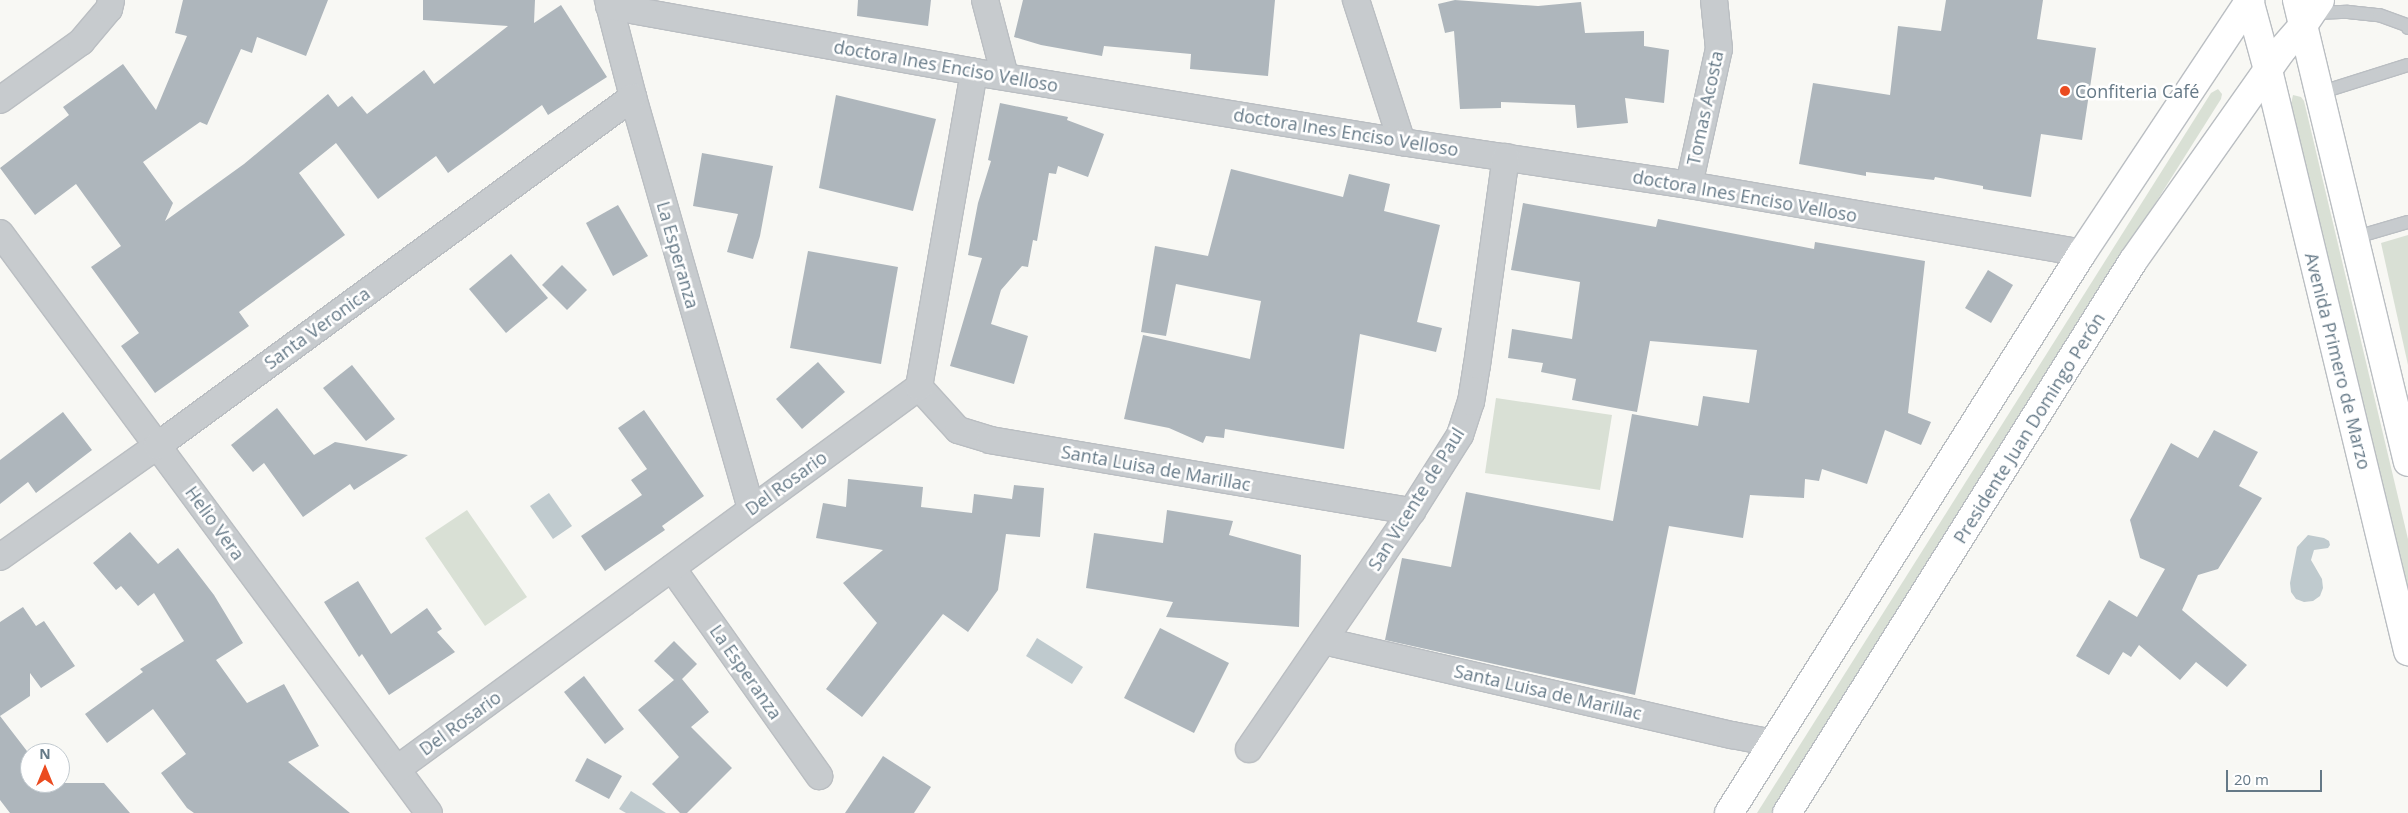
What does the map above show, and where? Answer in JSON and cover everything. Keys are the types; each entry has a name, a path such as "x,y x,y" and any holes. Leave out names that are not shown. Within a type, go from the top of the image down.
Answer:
{"main road":[{"name":"Avenida Primero de Marzo","path":"2249,0 2274,60 2408,652"},
{"path":"1729,813 2082,253 2249,0"},
{"path":"2308,10 2319,93 2408,462"},
{"name":"Presidente Juan Domingo Perón","path":"1787,813 2133,261 2308,10"}],"street":[{"path":"0,100 82,42 109,9 111,0"},
{"path":"985,0 1005,76"},
{"path":"1356,0 1402,142"},
{"name":"Tomas Acosta","path":"1688,185 1719,48 1714,0"},
{"name":"doctora Ines Enciso Velloso","path":"609,3 974,72 1402,142 1688,185 2082,253"},
{"name":"La Esperanza","path":"609,3 633,97 751,508"},
{"path":"919,387 974,72"},
{"name":"Santa Veronica","path":"0,557 158,446 633,97"},
{"name":"San Vicente de Paul","path":"1249,749 1412,511 1460,435 1471,402 1506,157"},
{"name":"Helio Vera","path":"0,233 429,813"},
{"name":"Del Rosario","path":"397,770 751,508 919,387"},
{"name":"Santa Luisa de Marillac","path":"919,387 958,430 990,440 1412,511"},
{"name":"La Esperanza","path":"672,568 819,776"},
{"name":"Santa Luisa de Marillac","path":"1324,641 1773,743"}],"lane":[{"path":"2308,10 2379,16 2407,25 2408,28"},
{"path":"2319,93 2408,65"},
{"path":"2354,238 2408,222"}],"shaded area":[{"path":"2218,89 2222,94 2221,99 1771,813 1757,813 2211,93"},
{"path":"2293,95 2301,97 2304,101 2408,539 2408,596 2291,104"},
{"path":"2408,235 2408,365 2381,243"},
{"path":"1496,398 1612,415 1600,490 1485,473"},
{"path":"549,493 572,526 553,539 530,506"},
{"path":"467,510 527,597 485,626 425,538"},
{"path":"2308,535 2324,538 2329,541 2330,545 2328,548 2314,550 2311,560 2322,579 2323,588 2320,596 2313,601 2304,602 2296,599 2291,592 2290,583 2297,547"},
{"path":"1037,638 1083,667 1072,684 1026,656"},
{"path":"631,791 666,813 626,813 619,809"}],"building":[{"path":"183,0 328,0 306,56 257,37 252,53 241,49 207,125 200,122 143,162 173,203 165,221 244,164 328,94 338,107 352,96 367,114 424,70 434,84 508,26 423,20 423,0 535,0 534,23 561,5 607,77 548,115 542,105 448,173 436,156 378,199 336,143 299,173 345,235 239,312 249,326 155,393 121,346 139,333 91,267 121,246 76,184 35,215 0,168 69,115 63,107 123,64 156,110 187,36 175,33"},
{"path":"858,0 931,0 928,26 857,16"},
{"path":"1023,0 1275,0 1268,76 1190,69 1191,54 1104,46 1102,56 1041,45 1014,37"},
{"path":"1455,0 1538,6 1581,2 1585,33 1644,31 1644,46 1669,50 1664,103 1625,98 1628,123 1577,128 1575,105 1501,102 1501,108 1460,109 1454,31 1445,33 1438,4"},
{"path":"1946,0 2043,0 2037,39 2096,48 2082,140 2041,134 2031,197 1983,189 1983,186 1935,177 1934,180 1866,172 1866,176 1799,164 1813,83 1890,95 1898,26 1941,31"},
{"path":"836,95 936,119 913,211 819,188"},
{"path":"1000,103 1068,117 1067,120 1104,134 1088,177 1058,166 1056,174 1049,173 1037,241 1033,240 1028,267 1022,266 1001,290 991,324 1028,336 1014,384 950,366 982,258 968,255 978,203 991,161 988,160"},
{"path":"702,153 773,166 760,236 753,259 727,252 738,214 693,206"},
{"path":"1231,169 1343,197 1349,174 1390,184 1384,211 1440,225 1417,322 1442,328 1436,352 1360,334 1344,449 1225,429 1224,438 1206,436 1203,443 1169,428 1124,419 1143,335 1250,359 1261,301 1176,284 1166,336 1141,332 1155,246 1208,256"},
{"path":"1523,203 1656,227 1658,219 1814,249 1815,242 1925,261 1908,413 1931,422 1921,445 1885,430 1867,484 1822,469 1819,481 1805,479 1804,498 1750,495 1743,538 1669,526 1635,695 1385,640 1402,558 1451,567 1466,492 1613,521 1632,414 1698,426 1703,396 1749,403 1757,350 1650,341 1637,412 1572,400 1576,379 1541,372 1543,363 1508,358 1512,329 1572,339 1580,282 1511,270"},
{"path":"618,205 648,256 613,276 586,223"},
{"path":"808,251 898,267 881,364 790,348"},
{"path":"511,254 548,298 506,333 469,289"},
{"path":"562,265 587,290 567,310 542,285"},
{"path":"1988,270 2013,285 1991,323 1965,308"},
{"path":"818,362 845,392 802,429 776,399"},
{"path":"352,365 395,419 366,441 323,388"},
{"path":"277,408 314,455 335,442 408,455 354,490 350,484 303,517 264,463 253,472 231,445"},
{"path":"644,410 704,496 662,526 665,530 605,571 581,536 642,495 631,480 647,469 618,428"},
{"path":"63,412 92,450 36,493 28,482 0,504 0,460"},
{"path":"2214,430 2258,452 2239,486 2262,498 2218,569 2198,575 2182,610 2247,665 2227,687 2196,662 2180,680 2139,645 2131,657 2123,652 2109,675 2076,656 2109,600 2137,617 2165,569 2140,558 2130,520 2171,443 2198,458"},
{"path":"848,479 923,487 921,507 972,513 974,494 1012,499 1014,485 1044,488 1040,537 1006,534 998,590 968,632 943,614 862,717 826,689 877,623 843,583 883,550 816,538 823,503 846,507"},
{"path":"1167,510 1233,521 1229,535 1301,555 1299,627 1166,617 1173,602 1086,588 1094,533 1163,543"},
{"path":"130,532 158,564 178,548 214,595 243,643 216,660 247,703 284,684 319,746 288,762 350,813 194,813 187,808 161,773 186,754 153,709 107,743 85,714 143,672 140,669 184,641 154,593 138,606 121,586 116,590 93,563"},
{"path":"358,581 391,634 427,608 442,629 437,632 455,652 389,695 362,654 359,657 324,602"},
{"path":"23,607 36,626 44,621 75,666 41,688 30,673 30,696 0,716 0,622"},
{"path":"1160,628 1229,663 1194,733 1124,698"},
{"path":"674,641 697,664 682,679 709,712 691,727 732,768 687,813 680,813 652,784 679,757 638,710 674,680 654,661"},
{"path":"584,676 624,729 605,744 564,692"},
{"path":"0,716 21,743 20,793 70,793 70,783 104,783 130,813 10,813 0,800"},
{"path":"883,756 931,787 914,813 845,813"},
{"path":"587,758 622,776 609,799 575,781"}],"place":[{"name":"Confiteria Café","path":"2065,91"}]}
